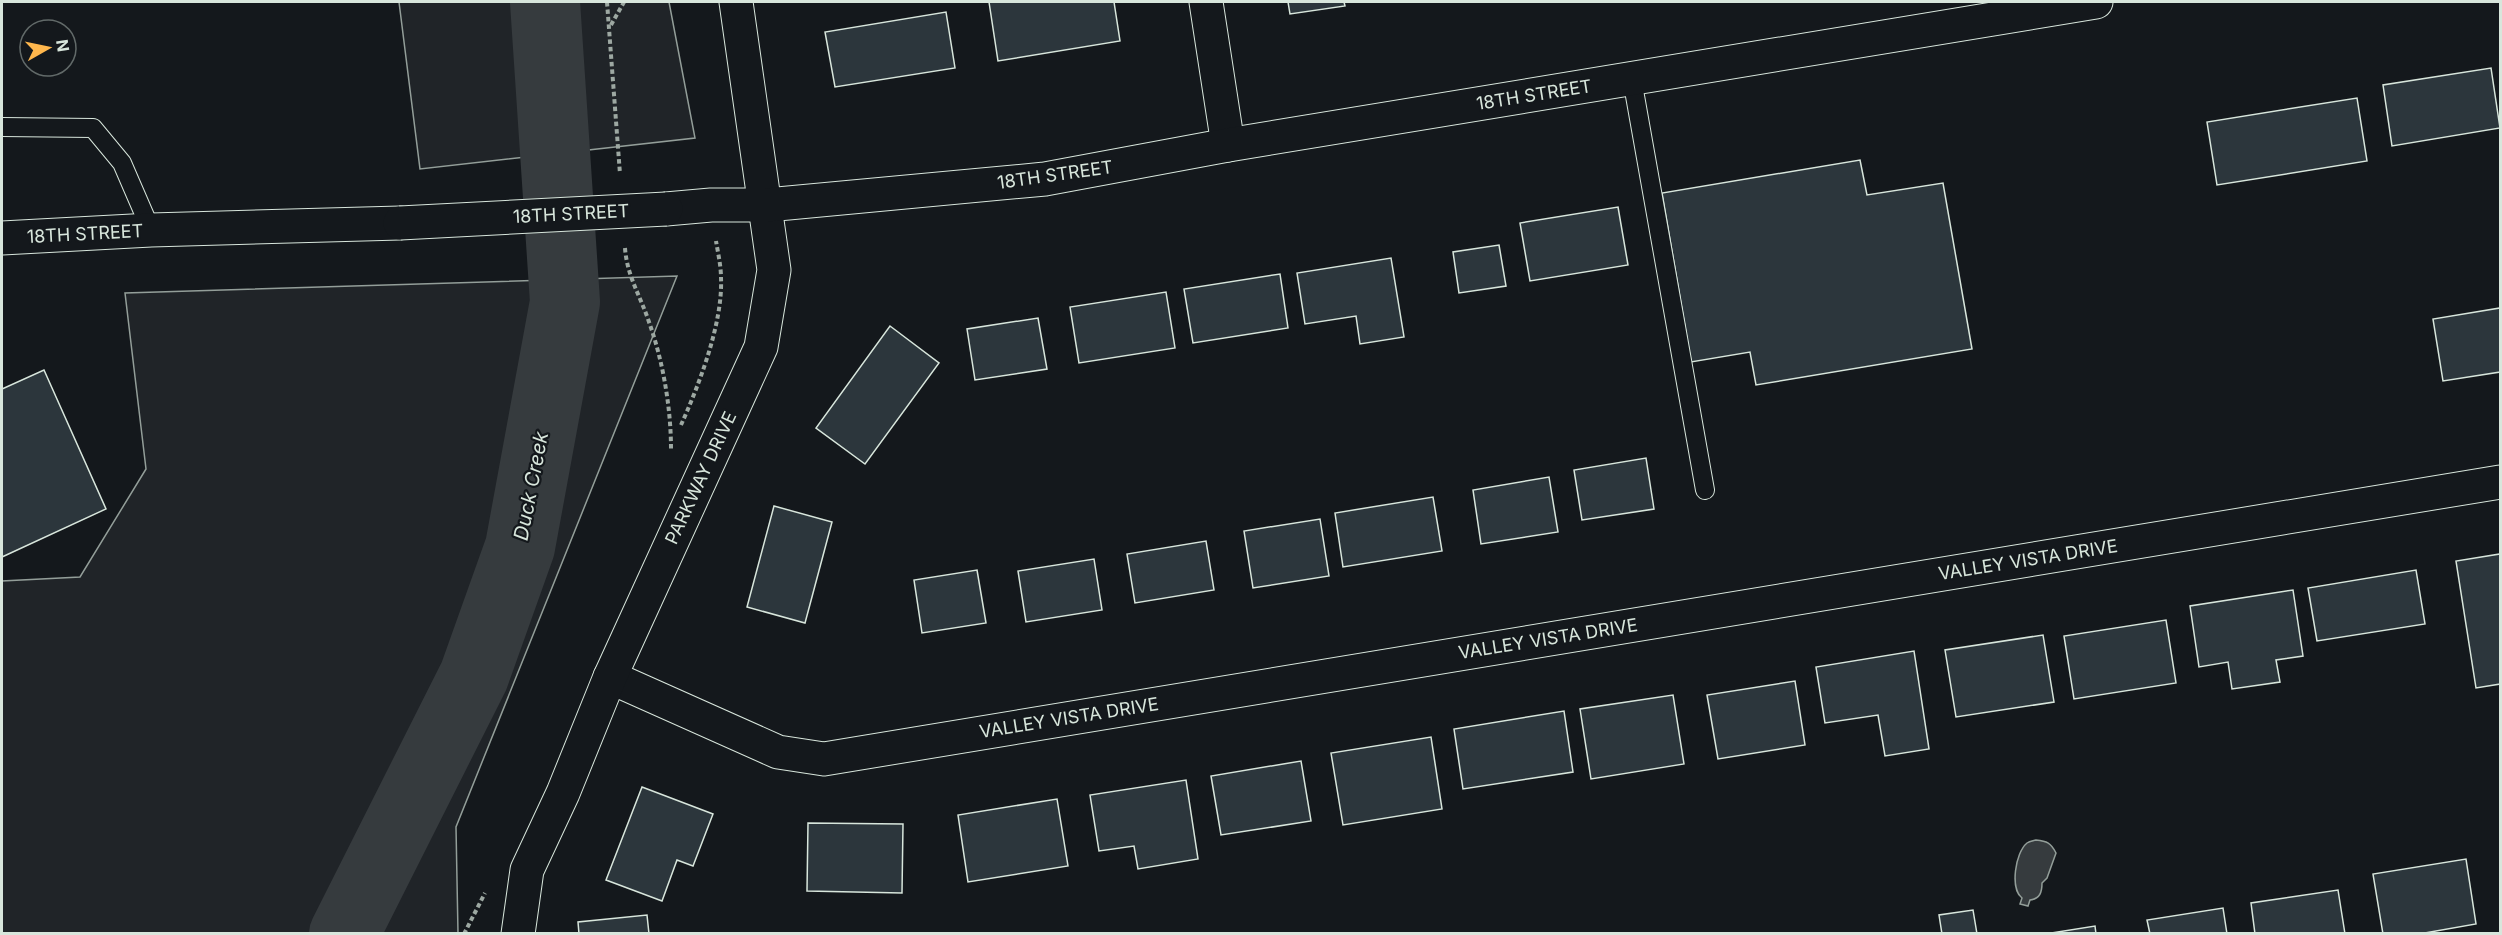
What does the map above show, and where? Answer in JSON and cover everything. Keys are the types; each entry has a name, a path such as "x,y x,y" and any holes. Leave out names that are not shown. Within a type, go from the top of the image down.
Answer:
{"street":[{"name":"PARKWAY DRIVE","path":"518,933 527,870 563,793 610,677 761,347 774,270 767,205 736,2"},
{"path":"1206,2 1228,145"},
{"name":"18TH STREET","path":"2,238 151,230 400,223 711,205 767,205 1045,180 1228,145 2096,2"},
{"name":"VALLEY VISTA DRIVE","path":"610,677 778,752 824,759 2500,482"}],"lane":[{"path":"1632,79 1705,490"},
{"path":"2,127 93,128 122,163 151,230"}],"path":[{"path":"608,2 620,178"},
{"path":"610,25 624,2"},
{"path":"681,427 699,385 717,317 721,279 711,205"},
{"path":"625,246 626,268 649,322 664,382 672,448"},
{"path":"668,459 676,438"},
{"path":"464,933 486,889"}],"shaded area":[{"path":"399,2 669,2 695,138 420,169"},
{"path":"677,276 456,827 458,933 2,933 2,581 80,577 146,469 125,293"},
{"path":"2036,840 2048,843 2056,853 2047,878 2042,883 2040,894 2030,900 2028,906 2020,904 2022,898 2018,893 2015,879 2017,862 2027,843"}],"building":[{"path":"989,2 1114,2 1120,41 998,61"},
{"path":"1288,2 1344,2 1345,6 1290,14"},
{"path":"946,12 955,68 835,87 825,32"},
{"path":"2491,68 2500,128 2392,146 2383,85"},
{"path":"2357,98 2367,161 2217,185 2207,122"},
{"path":"1860,160 1867,195 1943,183 1972,349 1756,385 1750,352 1691,362 1662,193"},
{"path":"1618,207 1628,265 1530,281 1520,223"},
{"path":"1499,245 1506,286 1459,293 1453,252"},
{"path":"1391,258 1404,337 1360,344 1356,316 1305,324 1297,273"},
{"path":"1280,274 1288,328 1193,343 1184,289"},
{"path":"1166,292 1175,348 1079,363 1070,307"},
{"path":"2500,308 2500,372 2443,381 2433,319"},
{"path":"1038,318 1047,369 975,380 967,329"},
{"path":"890,326 939,363 865,464 816,428"},
{"path":"44,370 106,509 2,557 2,389"},
{"path":"1646,458 1654,509 1582,520 1574,470"},
{"path":"1549,477 1558,532 1481,544 1473,490"},
{"path":"1433,497 1442,551 1343,567 1335,513"},
{"path":"774,506 832,522 805,623 747,607"},
{"path":"1320,519 1329,576 1253,588 1244,531"},
{"path":"1206,541 1214,590 1135,603 1127,554"},
{"path":"2500,554 2500,684 2476,688 2456,561"},
{"path":"1094,559 1102,610 1026,622 1018,571"},
{"path":"977,570 986,623 922,633 914,580"},
{"path":"2416,570 2425,624 2317,641 2308,588"},
{"path":"2293,590 2303,656 2276,660 2280,682 2232,689 2228,662 2199,667 2190,606"},
{"path":"2166,620 2176,683 2074,699 2064,636"},
{"path":"2043,635 2054,702 1956,717 1945,650"},
{"path":"1914,651 1929,749 1885,756 1878,715 1825,723 1816,667"},
{"path":"1795,681 1805,745 1718,759 1707,695"},
{"path":"1673,695 1684,764 1591,779 1580,709"},
{"path":"1564,711 1573,772 1463,789 1454,729"},
{"path":"1431,737 1442,809 1343,825 1331,753"},
{"path":"1301,761 1311,821 1221,835 1211,776"},
{"path":"1186,780 1198,859 1138,869 1134,846 1099,851 1090,795"},
{"path":"642,787 713,814 693,866 677,860 662,901 606,880"},
{"path":"1057,799 1068,866 968,882 958,815"},
{"path":"808,823 903,824 902,893 807,891"},
{"path":"2466,859 2476,924 2419,934 2383,934 2373,874"},
{"path":"2338,890 2345,934 2255,934 2251,903"},
{"path":"2223,908 2227,934 2150,934 2147,920"},
{"path":"1973,910 1977,934 1942,934 1939,915"},
{"path":"647,915 649,934 579,934 578,922"},
{"path":"2095,926 2096,934 2045,934"}],"waterway":[{"name":"Duck Creek","path":"344,934 474,676 520,547 565,302 545,2"}]}
